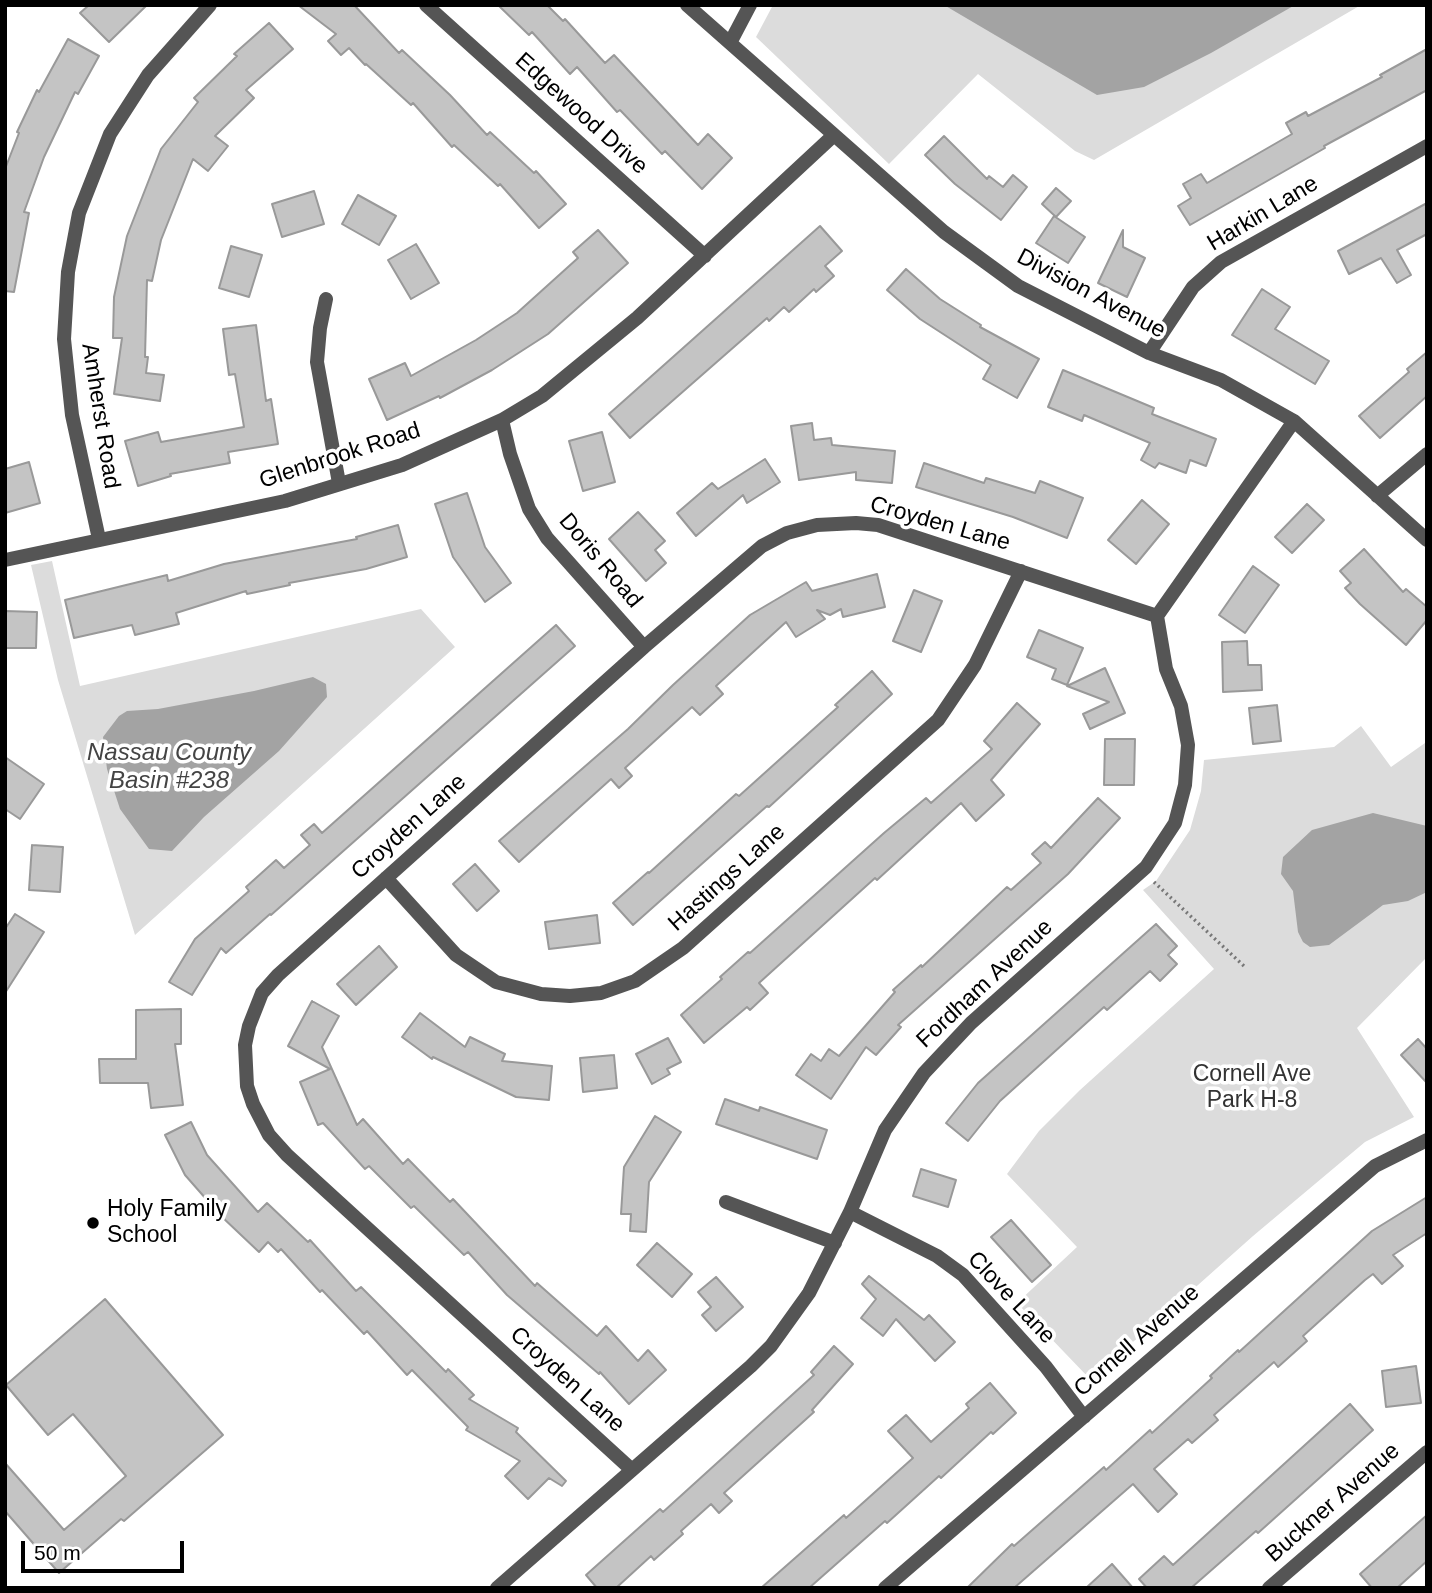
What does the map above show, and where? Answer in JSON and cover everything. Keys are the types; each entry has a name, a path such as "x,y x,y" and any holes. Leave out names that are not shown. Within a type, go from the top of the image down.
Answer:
{"street":[{"name":"Amherst Road","path":"99,540 72,415 64,339 68,272 79,213 110,134 148,75 210,5"},
{"name":"Edgewood Drive","path":"426,5 705,256"},
{"name":"Division Avenue","path":"687,5 944,232 1018,286 1149,353 1221,380 1294,421 1427,540"},
{"path":"730,43 750,5"},
{"name":"Glenbrook Road","path":"5,560 285,501 402,465 502,421 542,396 586,361 705,256 834,135"},
{"name":"Harkin Lane","path":"1149,353 1193,287 1221,262 1427,146"},
{"path":"326,299 317,362 339,483"},
{"name":"Doris Road","path":"502,421 529,509 547,538 644,647"},
{"path":"1157,616 1294,421"},
{"path":"1377,496 1427,454"},
{"name":"Croyden Lane","path":"632,1470 287,1156 269,1135 247,1086 245,1045 249,1026 262,993 278,975 644,647 762,546 787,533 817,525 878,525 1157,616"},
{"name":"Hastings Lane","path":"386,878 456,955 496,982 541,994 570,996 601,993 635,981 683,948 938,720 975,665 1021,571"},
{"name":"Fordham Avenue","path":"497,1588 771,1346 809,1293 850,1212 885,1130 924,1073 971,1023 1142,871 1175,823 1185,785 1188,745 1181,706 1166,670 1157,616"},
{"name":"Cornell Avenue","path":"885,1588 1375,1166 1427,1140"},
{"path":"726,1202 835,1243"},
{"name":"Clove Lane","path":"850,1212 937,1256 963,1275 1046,1367 1084,1418"},
{"name":"Buckner Avenue","path":"1269,1588 1427,1452"}],"path":[{"path":"1142,871 1245,967"}],"green space":[{"path":"773,5 1361,5 1094,160 1075,151 978,74 889,164 756,37"},
{"path":"52,561 80,686 421,609 455,647 135,935 58,680 31,565"},
{"name":"Cornell Ave Park H-8","path":"1361,726 1391,767 1427,744 1427,957 1357,1028 1414,1117 1365,1142 1253,1236 1143,1334 1088,1377 1017,1303 1077,1247 1007,1174 1039,1131 1080,1090 1214,969 1143,890 1156,881 1190,830 1201,791 1204,760 1334,747"}],"water":[{"path":"944,5 1295,5 1144,87 1097,95"},
{"name":"Nassau County Basin #238","path":"313,677 326,684 327,697 279,751 204,817 172,851 149,849 120,809 107,769 103,737 119,716 127,711 158,709"},
{"path":"1373,813 1427,826 1427,892 1408,901 1383,905 1329,945 1310,947 1303,942 1298,932 1293,891 1281,874 1283,857 1312,830"}],"building":[{"path":"89,5 147,5 109,42 80,13"},
{"path":"298,5 354,5 399,53 402,50 450,95 487,135 490,132 534,173 536,171 566,204 539,228 500,184 498,186 454,145 452,147 413,103 411,105 349,48 341,55 328,41 336,34"},
{"path":"498,5 547,5 563,21 565,19 605,63 614,55 698,145 708,134 732,158 702,189 665,151 662,154 620,110 617,112 577,67 570,74 532,32 529,35"},
{"path":"269,23 293,49 246,90 254,98 215,136 228,146 208,171 193,159 161,240 152,281 147,280 146,373 164,375 160,401 114,394 122,338 113,338 114,297 127,236 161,149 198,102 194,98 237,56 234,54"},
{"path":"68,39 99,56 78,94 75,92 44,157 24,212 29,213 14,292 5,291 5,169 19,133 17,132 37,90 39,92"},
{"path":"1427,49 1427,90 1324,146 1325,148 1190,225 1178,206 1191,198 1183,184 1201,174 1207,183 1292,134 1286,123 1306,112 1308,116 1382,77 1380,75"},
{"path":"944,136 987,179 989,176 1003,187 1013,175 1027,187 1001,220 955,184 925,155"},
{"path":"1056,188 1071,201 1056,217 1042,204"},
{"path":"314,191 324,224 282,237 272,204"},
{"path":"358,195 396,216 379,245 342,224"},
{"path":"1427,203 1427,234 1397,250 1411,275 1397,283 1381,258 1349,274 1338,251"},
{"path":"1054,216 1085,237 1068,263 1036,243"},
{"path":"820,226 842,251 825,266 834,276 816,292 814,289 789,312 784,307 769,321 767,318 630,438 609,414"},
{"path":"598,230 628,263 548,334 492,370 440,398 439,396 387,420 369,379 405,363 411,376 476,340 517,313 578,258 573,252"},
{"path":"1123,230 1123,247 1145,258 1127,297 1098,283"},
{"path":"416,244 439,283 411,299 388,260"},
{"path":"231,246 262,255 249,297 219,288"},
{"path":"906,269 940,299 981,325 980,327 1039,359 1017,398 983,379 991,365 920,319 887,290"},
{"path":"1262,289 1290,307 1275,329 1329,361 1315,384 1232,335"},
{"path":"256,325 266,401 271,399 278,444 228,452 230,463 170,474 171,476 138,486 125,441 158,432 161,442 244,427 235,374 229,375 223,329"},
{"path":"1427,352 1427,396 1380,438 1359,416 1409,372 1407,369"},
{"path":"1063,370 1154,408 1152,414 1216,439 1206,466 1190,460 1186,473 1159,463 1155,468 1141,460 1150,443 1084,415 1082,421 1048,407"},
{"path":"812,423 814,440 831,438 832,445 895,451 892,483 856,480 856,472 799,480 791,426"},
{"path":"602,432 615,482 583,491 569,441"},
{"path":"765,459 780,482 747,503 743,495 696,536 677,513 712,483 718,489"},
{"path":"29,462 40,503 5,513 5,469"},
{"path":"924,463 984,483 986,478 1035,493 1040,481 1083,498 1067,538 1013,517 916,487"},
{"path":"467,493 485,547 511,583 485,602 453,557 435,504"},
{"path":"1142,500 1169,524 1136,564 1108,540"},
{"path":"1307,504 1324,520 1292,553 1275,537"},
{"path":"638,512 665,541 655,550 666,563 646,581 609,539"},
{"path":"398,525 407,557 366,569 289,583 290,585 247,594 246,591 176,613 179,624 135,635 132,625 74,638 65,600 167,575 168,581 224,564 357,539 356,537"},
{"path":"1364,549 1403,592 1406,589 1427,607 1427,620 1406,645 1345,588 1351,583 1340,571"},
{"path":"1253,566 1279,585 1245,633 1219,615"},
{"path":"877,574 885,607 843,617 841,609 830,615 817,610 825,619 796,637 786,622 716,686 723,694 700,715 692,707 625,768 632,776 619,788 611,779 519,862 499,841 628,729 750,615 806,582 812,591"},
{"path":"914,590 942,601 921,652 893,641"},
{"path":"5,611 37,612 36,648 5,648"},
{"path":"556,625 575,646 271,915 226,953 221,948 192,995 169,982 195,939 249,891 246,887 276,860 284,868 310,845 301,835 314,824 322,833"},
{"path":"1039,630 1083,648 1067,685 1052,679 1056,669 1027,657"},
{"path":"1247,641 1248,665 1261,665 1262,690 1223,692 1222,642"},
{"path":"1105,668 1125,713 1090,729 1083,714 1109,702 1067,686"},
{"path":"872,671 892,694 769,807 633,925 613,903 736,794 739,796 838,707 835,705"},
{"path":"1017,703 1040,724 991,780 1004,795 976,821 961,803 759,983 768,993 750,1010 747,1007 704,1043 681,1015 722,979 720,977 884,833 926,798 931,803 992,749 984,741"},
{"path":"1277,705 1281,741 1253,744 1249,708"},
{"path":"1105,739 1135,739 1134,785 1104,785"},
{"path":"5,757 44,784 20,819 5,809"},
{"path":"1098,798 1120,818 1068,874 898,1025 901,1027 876,1055 866,1047 831,1099 796,1075 811,1054 821,1061 829,1049 839,1056 895,992 893,990 921,965 922,967 1007,887 1011,890 1041,863 1032,854 1045,842 1051,848"},
{"path":"32,845 63,847 60,892 29,890"},
{"path":"475,864 499,891 477,911 453,884"},
{"path":"15,914 44,932 5,993 5,929"},
{"path":"597,915 600,943 549,949 545,922"},
{"path":"1156,924 1177,946 1168,955 1177,964 1160,981 1150,971 1107,1010 1104,1007 1000,1101 968,1141 946,1123 978,1083"},
{"path":"379,946 397,967 356,1005 337,984"},
{"path":"312,1001 339,1016 322,1047 357,1125 363,1119 403,1164 408,1159 450,1202 453,1199 535,1286 537,1283 597,1336 606,1326 638,1361 648,1350 666,1370 629,1404 600,1372 599,1374 507,1295 468,1252 464,1255 369,1166 365,1169 323,1123 318,1125 300,1082 330,1069 288,1046"},
{"path":"181,1009 181,1044 175,1044 183,1105 151,1108 148,1083 100,1083 99,1059 136,1059 136,1010"},
{"path":"420,1013 465,1047 470,1037 505,1054 502,1061 552,1066 549,1100 516,1097 433,1057 432,1059 402,1037"},
{"path":"668,1038 681,1062 667,1069 670,1074 652,1084 636,1054"},
{"path":"1418,1039 1427,1049 1427,1083 1401,1055"},
{"path":"614,1055 617,1088 583,1092 580,1058"},
{"path":"725,1099 759,1111 760,1107 827,1130 817,1159 716,1124"},
{"path":"655,1116 681,1132 649,1182 646,1232 630,1231 631,1214 621,1214 624,1167"},
{"path":"191,1122 207,1155 258,1212 267,1203 308,1242 310,1240 356,1291 361,1287 446,1372 448,1369 474,1395 469,1399 518,1428 516,1432 566,1481 562,1486 549,1478 528,1499 505,1476 520,1461 466,1430 468,1427 412,1370 407,1375 367,1331 364,1334 322,1290 320,1292 281,1249 278,1252 268,1242 259,1252 221,1216 185,1175 165,1135"},
{"path":"921,1169 956,1180 948,1207 913,1196"},
{"path":"1427,1197 1427,1233 1393,1255 1403,1266 1382,1284 1373,1274 1365,1280 1303,1336 1307,1341 1278,1367 1274,1362 1214,1415 1218,1420 1192,1443 1188,1439 1154,1469 1177,1494 1158,1512 1133,1484 1014,1588 967,1588 1012,1544 1014,1546 1104,1467 1106,1470 1150,1430 1152,1433 1238,1350 1239,1352 1372,1231"},
{"path":"1011,1220 1051,1265 1032,1282 991,1237"},
{"path":"657,1243 692,1274 672,1297 637,1265"},
{"path":"869,1276 924,1320 929,1315 955,1342 935,1361 896,1319 883,1336 861,1318 876,1299 862,1284"},
{"path":"716,1277 743,1307 716,1331 702,1315 711,1307 698,1292"},
{"path":"105,1299 223,1435 59,1573 5,1511 5,1463 64,1530 126,1476 73,1414 48,1435 6,1385"},
{"path":"834,1346 853,1364 812,1410 814,1412 724,1493 732,1501 719,1513 711,1504 654,1560 651,1556 616,1588 597,1588 586,1575 660,1509 663,1512 814,1375 811,1372"},
{"path":"1416,1366 1421,1403 1386,1407 1382,1371"},
{"path":"990,1383 1016,1413 993,1434 991,1432 941,1478 939,1476 887,1523 885,1521 809,1588 761,1588 913,1458 888,1431 906,1415 931,1442 969,1408 966,1404"},
{"path":"1350,1404 1373,1430 1258,1533 1256,1531 1191,1588 1147,1588 1139,1579 1164,1556 1173,1565"},
{"path":"1427,1515 1427,1561 1397,1588 1372,1588 1360,1574"},
{"path":"1112,1564 1133,1588 1086,1588"}],"place":[{"name":"Holy Family School","path":"93,1223"}]}
